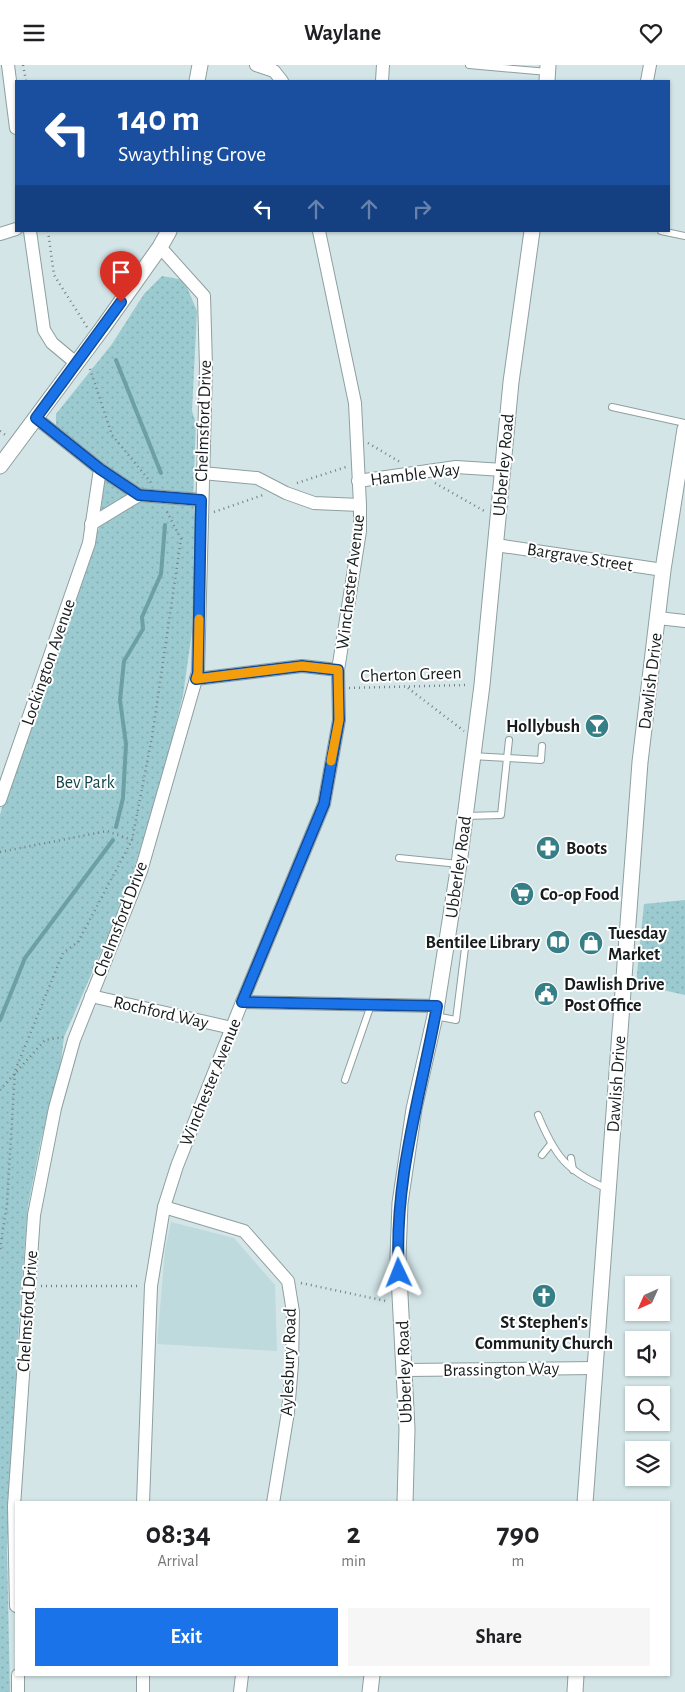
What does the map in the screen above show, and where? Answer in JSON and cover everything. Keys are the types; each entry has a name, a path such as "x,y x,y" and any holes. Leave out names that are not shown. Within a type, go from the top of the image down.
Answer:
{"street":[{"path":"8,65 15,120"},
{"path":"197,80 200,65"},
{"path":"256,65 274,71 281,80"},
{"path":"382,80 383,65"},
{"path":"647,80 650,65"},
{"path":"0,233 15,229"},
{"path":"30,232 44,330 52,343 80,358"},
{"path":"0,466 94,339 160,247 168,232"},
{"name":"Winchester Avenue","path":"143,1501 150,1286 164,1207 242,1002 324,804 339,720 340,688 338,670 360,531 360,505 354,403 319,232"},
{"name":"Ubberley Road","path":"405,1501 407,1438 398,1257 403,1177 414,1109 436,1011 459,864 482,685 511,382 532,232"},
{"name":"Chelmsford Drive","path":"15,1501 34,1215 55,1108 74,1040 141,871 198,673 201,500 206,367 204,296 160,247"},
{"path":"36,418 100,469 139,495 201,500"},
{"name":"Dawlish Drive","path":"586,1501 640,762 664,570 680,482 685,429"},
{"name":"Hamble Way","path":"358,481 456,467 503,470"},
{"name":"Lockington Avenue","path":"0,799 89,543 100,469"},
{"path":"202,473 256,478 286,493 314,503 360,505"},
{"path":"91,524 139,495"},
{"name":"Bargrave Street","path":"496,545 664,570"},
{"path":"658,618 685,621"},
{"path":"196,679 302,666 338,670"},
{"name":"Rochford Way","path":"90,996 232,1029"},
{"path":"242,1002 371,1005 436,1011"},
{"path":"164,1207 244,1231 288,1281"},
{"name":"Aylesbury Road","path":"273,1501 288,1412 292,1364 293,1312 288,1281"},
{"name":"Brassington Way","path":"405,1371 596,1369"},
{"path":"18,1676 18,1692"},
{"path":"142,1676 142,1692"},
{"path":"240,1692 242,1676"},
{"path":"370,1692 372,1676"},
{"path":"575,1692 576,1676"}],"lane":[{"path":"469,65 548,73"},
{"path":"666,232 685,236"},
{"path":"612,407 685,423"},
{"path":"465,816 501,815 509,740"},
{"path":"472,756 541,760 542,746"},
{"path":"399,858 459,864"},
{"path":"436,1011 456,1020 465,949"},
{"path":"345,1080 371,1005"},
{"path":"538,1115 550,1145 582,1178 609,1189"},
{"path":"542,1155 550,1145"},
{"path":"571,1158 574,1170"}],"path":[{"path":"23,65 26,80"},
{"path":"48,232 54,275 94,339"},
{"path":"0,1249 7,1204 15,1071 63,953 78,942 132,839 152,737 181,539 178,529 151,481 112,435 80,358"},
{"name":"Cherton Green","path":"340,688 364,690 482,685"},
{"path":"407,687 474,739"},
{"path":"0,852 106,831 149,843"},
{"path":"0,1089 45,1040 64,1037 74,1040"},
{"path":"288,1281 401,1305"},
{"path":"29,1286 150,1286"}],"shaded area":[{"path":"171,1222 234,1238 275,1285 277,1351 157,1344 165,1250"}],"green space":[{"name":"Bev Park","path":"162,276 184,280 197,311 192,411 196,423 193,500 196,524 192,632 183,695 165,768 127,892 64,1037 60,1069 41,1140 28,1206 19,1321 7,1550 10,1692 0,1692 0,815 8,785 99,528 106,465 56,428 56,414 112,344 144,294"},
{"path":"685,900 685,995 636,984 644,904"}],"waterway":[{"path":"116,360 161,473"},
{"path":"116,827 123,798 126,744 120,700 124,661 143,629 142,617 161,574 165,525"},
{"path":"0,1020 25,958 113,840"}],"slow traffic":[{"path":"199,619 198,673 196,679 302,666 338,670 340,688 339,720 331,761"}],"place":[{"name":"Hollybush","path":"597,726"},
{"name":"Boots","path":"548,848"},
{"name":"Co-op Food","path":"522,894"},
{"name":"Bentilee Library","path":"558,942"},
{"name":"Tuesday Market","path":"591,943"},
{"name":"Dawlish Drive Post Office","path":"546,994"},
{"name":"St Stephen's Community Church","path":"544,1296"}],"route":[{"path":"121,302 36,418 100,469 139,495 201,500 198,673 196,679 302,666 338,670 340,688 339,720 324,804 242,1002 437,1006 414,1109 405,1161 400,1203 399,1273"}]}
